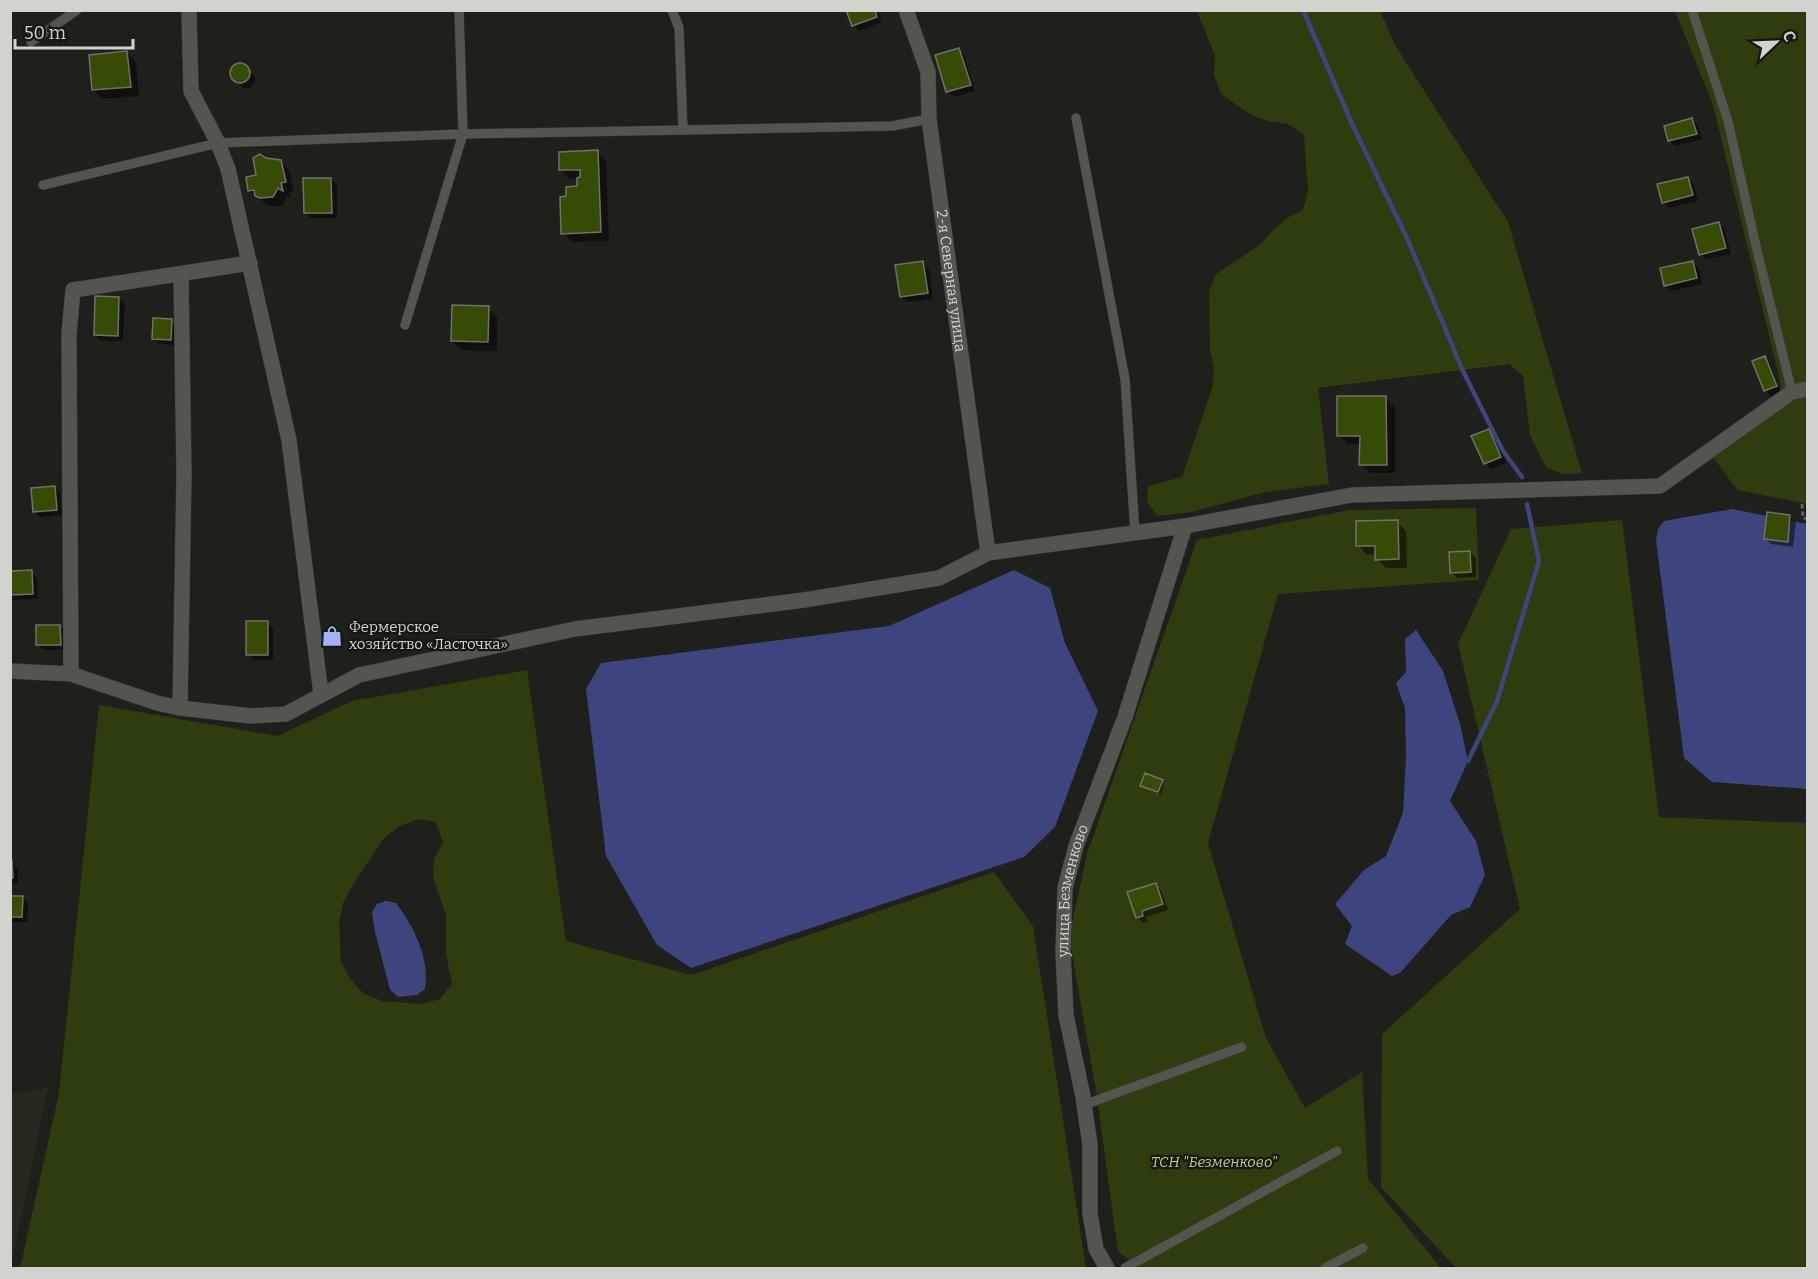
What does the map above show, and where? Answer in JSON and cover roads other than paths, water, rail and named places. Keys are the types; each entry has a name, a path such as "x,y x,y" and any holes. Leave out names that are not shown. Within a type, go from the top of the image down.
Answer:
{"street":[{"path":"189,10 191,91 218,143 228,169 289,441 321,694"},
{"name":"2-я Северная улица","path":"906,10 928,72 928,118 988,553"},
{"path":"71,674 69,333 73,290 250,263"},
{"path":"180,708 184,475 181,274"},
{"path":"10,671 71,674 157,703 180,708 251,716 286,714 359,675 575,629 804,600 939,578 988,553 1185,526 1352,495 1660,486 1800,390"},
{"name":"улица Безменково","path":"1107,1269 1096,1249 1090,1213 1090,1145 1066,1015 1063,952 1065,888 1076,846 1125,717 1185,526"}],"lane":[{"path":"31,42 78,10"},
{"path":"405,325 463,134 459,10"},
{"path":"672,10 679,28 683,129"},
{"path":"1692,10 1728,121 1756,246 1800,390"},
{"path":"43,185 218,143 463,134 892,126 928,118"},
{"path":"1076,118 1125,379 1136,533"},
{"path":"1084,1106 1242,1047"},
{"path":"1125,1269 1337,1151"},
{"path":"1325,1269 1363,1248"}],"water":[{"path":"1732,509 1807,524 1807,789 1712,782 1684,758 1656,540 1658,529 1664,521"},
{"path":"1014,570 1050,588 1065,643 1098,711 1055,827 1024,857 691,968 657,945 606,856 586,689 601,663 889,626"},
{"path":"1416,630 1443,671 1460,724 1468,761 1450,801 1476,841 1485,875 1470,907 1451,915 1400,973 1392,976 1345,944 1352,926 1335,904 1364,870 1386,856 1403,813 1406,756 1405,708 1396,683 1406,672 1405,639"},
{"path":"386,901 396,903 409,922 423,954 425,989 417,995 398,997 390,990 372,912 377,904"}],"waterway":[{"path":"1303,10 1353,126 1407,238 1463,371 1503,451 1522,477"},
{"path":"1468,761 1497,701 1539,561 1527,504"}],"place":[{"name":"Фермерское хозяйство «Ласточка»","path":"332,636"}],"park label":[{"name":"ТСН \"Безменково\"","path":"1214,1162"}]}
